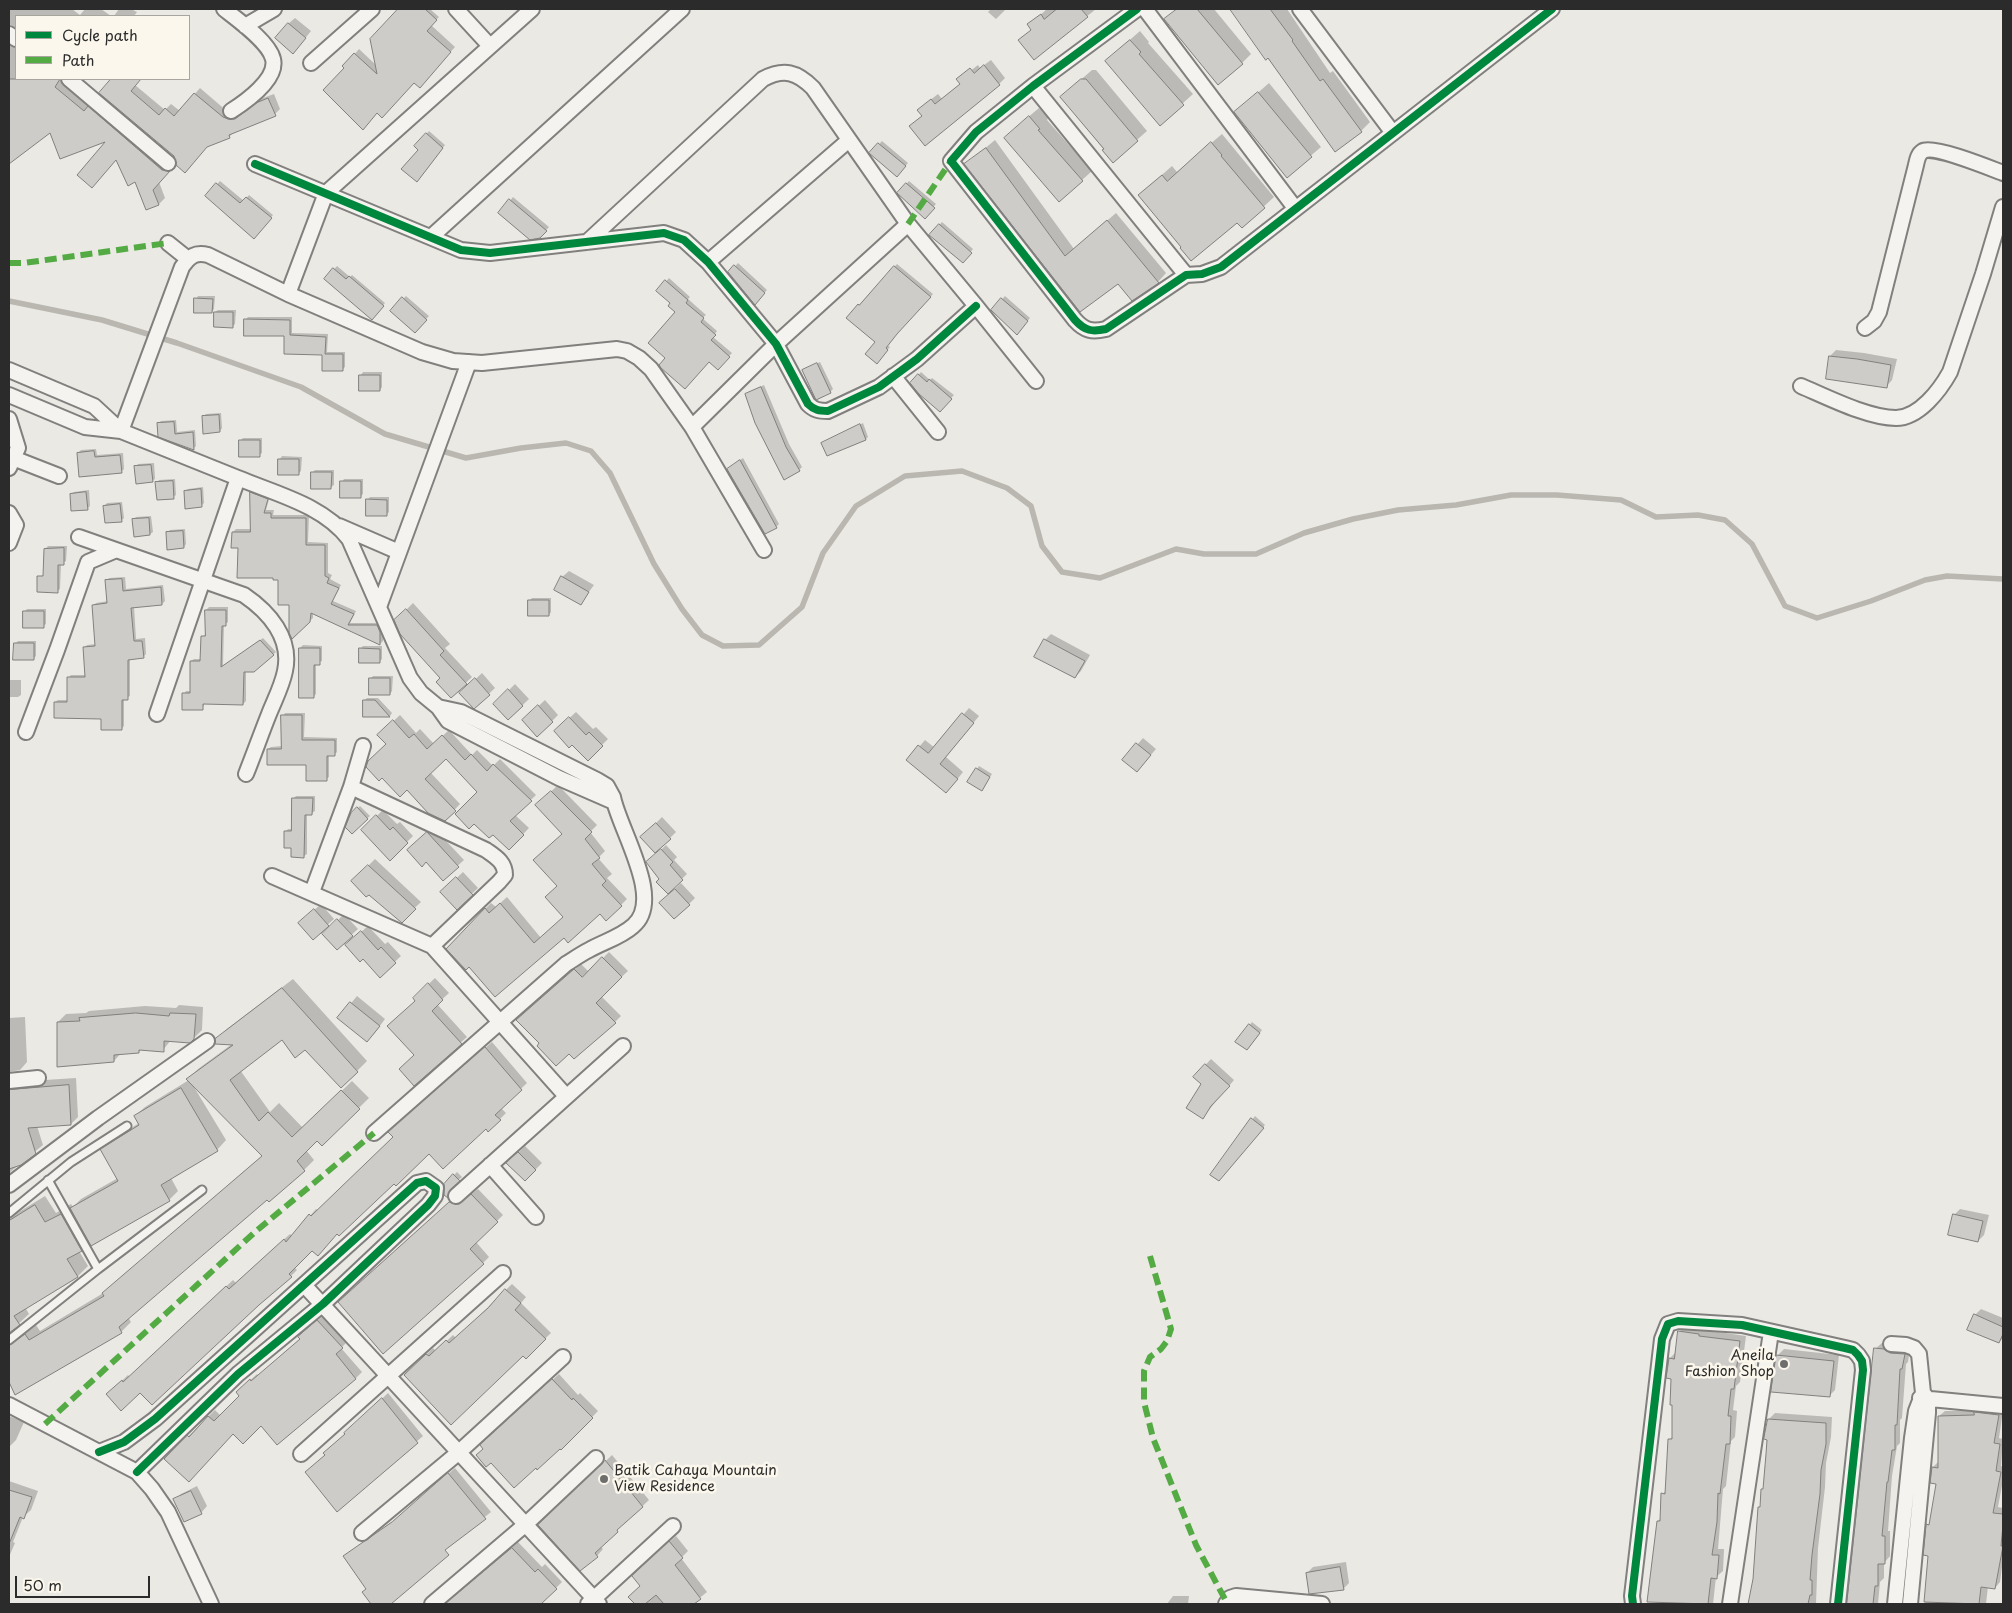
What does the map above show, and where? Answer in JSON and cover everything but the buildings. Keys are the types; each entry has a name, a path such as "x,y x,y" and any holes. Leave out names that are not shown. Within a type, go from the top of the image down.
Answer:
{"street":[{"path":"224,9 245,26 269,51 274,60 271,71 258,91 231,111"},
{"path":"245,26 274,9"},
{"path":"311,63 372,9"},
{"path":"456,9 490,46"},
{"path":"288,294 326,193 532,9"},
{"path":"431,237 682,9"},
{"path":"1137,9 1033,86 976,132 950,161 1075,320 1083,329 1094,331 1106,329 1186,275 1202,274 1221,266 1552,9"},
{"path":"1145,9 1295,208"},
{"path":"1300,9 1393,133"},
{"path":"587,242 763,79 774,73 788,72 803,78 813,88 908,224 1036,382"},
{"path":"70,80 168,163"},
{"path":"1033,86 1186,275"},
{"path":"708,262 849,140"},
{"path":"1865,328 1874,321 1879,312 1918,156 1922,152 1930,150 2003,173"},
{"path":"255,164 461,250 490,253 664,233 684,240 708,262 776,344 808,404 820,411 828,411 879,387 917,358 976,306"},
{"path":"1801,386 1860,411 1897,418 1911,414 1922,406 1944,382 1950,372 2003,207"},
{"path":"692,427 776,344 908,224"},
{"path":"168,243 188,259"},
{"path":"120,431 182,267 188,259 199,253 208,255 288,294 422,352 444,359 482,363 616,349 627,351 639,358 651,369 692,427 764,550"},
{"path":"379,607 469,362"},
{"path":"9,370 94,406 120,431"},
{"path":"893,376 938,432"},
{"path":"9,395 85,427 120,431 323,514 338,526 349,540 410,678 421,693 438,707 462,712 597,780 610,790 642,882 645,902 640,919 632,928 566,964 374,1132"},
{"path":"9,419 18,448 11,464 59,476"},
{"path":"157,714 238,478"},
{"path":"9,513 16,525 9,543"},
{"path":"338,526 399,552"},
{"path":"79,537 114,551 244,595 274,620 286,656 285,669 281,687 246,774"},
{"path":"26,732 88,562 114,551"},
{"path":"312,892 351,787 363,746"},
{"path":"351,787 486,850 496,856 503,864 505,875 499,882 432,946"},
{"path":"272,876 432,946 566,1096"},
{"path":"9,1184 207,1041"},
{"path":"456,1196 622,1046"},
{"path":"9,1081 38,1078"},
{"path":"490,1165 536,1217"},
{"path":"99,1452 124,1442 141,1431 220,1359 305,1286 417,1183 422,1181 431,1183 437,1192 428,1205 323,1304 238,1374 137,1472"},
{"path":"301,1454 503,1273"},
{"path":"305,1286 389,1375 458,1453 526,1524 593,1602 673,1526"},
{"path":"1633,1604 1632,1596 1662,1339 1668,1324 1678,1321 1734,1324 1845,1348 1853,1350 1862,1361 1863,1370 1838,1604"},
{"path":"1730,1604 1771,1332"},
{"path":"1890,1344 1906,1345 1914,1348 1919,1354 1928,1425 1910,1604"},
{"path":"362,1533 458,1453 563,1357"},
{"path":"1924,1397 2003,1406"},
{"path":"1895,1604 1912,1438 1916,1411 1924,1397"},
{"path":"9,1405 137,1472 168,1512 211,1604"},
{"path":"432,1604 526,1524 596,1458"},
{"path":"1226,1604 1230,1598 1236,1596 1322,1604"}],"lane":[{"path":"9,1213 71,1162 127,1126"},
{"path":"48,1180 98,1269"},
{"path":"9,1340 202,1190"}],"waterway":[{"path":"9,301 102,320 177,343 301,387 385,434 466,458 521,448 566,443 591,451 610,473 654,564 682,609 702,635 723,646 759,645 802,607 823,553 856,506 905,476 962,471 1007,488 1031,506 1042,546 1062,572 1100,578 1176,549 1204,554 1256,554 1304,533 1353,519 1398,510 1456,505 1511,495 1557,495 1621,500 1656,517 1698,515 1725,520 1752,544 1785,606 1817,618 1871,601 1925,580 1947,576 2003,579"}],"marked path":[{"path":"908,224 951,161"},
{"path":"9,263 24,263 168,243"},
{"path":"45,1424 255,1232 374,1133"},
{"path":"1150,1256 1171,1329 1167,1341 1161,1349 1150,1357 1144,1371 1144,1402 1153,1438 1196,1545 1227,1603"}],"cycle path":[{"path":"1137,9 1033,86 976,132 951,161 1075,320 1082,326 1093,330 1106,329 1186,275 1202,274 1221,267 1552,9"},
{"path":"255,164 461,250 490,253 664,233 684,240 708,262 776,344 808,404 812,408 819,410 828,411 879,387 917,359 976,306"},
{"path":"99,1452 124,1442 155,1419 417,1183 426,1181 436,1188 435,1196 428,1205 323,1304 238,1374 137,1472"},
{"path":"1633,1604 1632,1596 1662,1339 1668,1324 1678,1321 1742,1325 1853,1350 1862,1361 1863,1370 1838,1604"}],"place":[{"name":"Aneila Fashion Shop","path":"1784,1364"},
{"name":"Batik Cahaya Mountain View Residence","path":"604,1479"}]}
